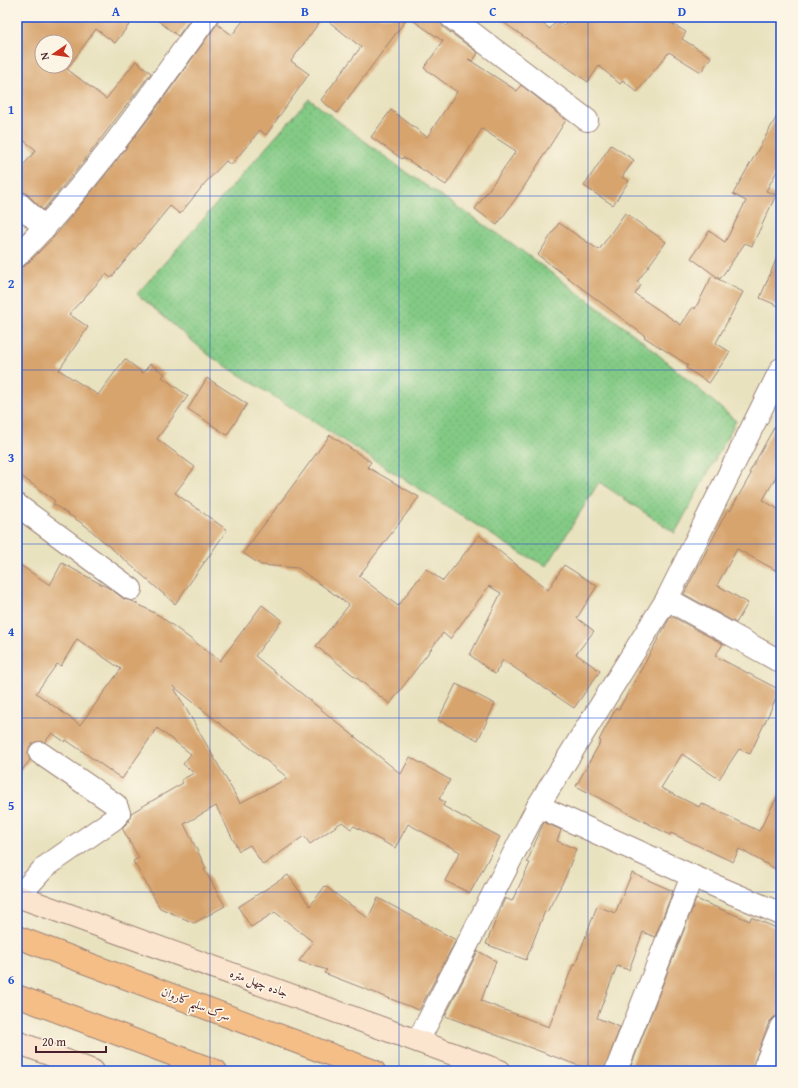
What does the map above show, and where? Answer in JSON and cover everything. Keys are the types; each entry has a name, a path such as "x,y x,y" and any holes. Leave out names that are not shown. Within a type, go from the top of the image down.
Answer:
{"main road":[{"name":"سرک سلیم کاروان","path":"17,937 374,1071"},
{"path":"17,996 216,1071"}],"street":[{"path":"17,256 45,228 133,120 207,17"},
{"path":"454,18 587,120"},
{"path":"17,202 45,228"},
{"path":"418,1040 538,806 667,599 781,369"},
{"path":"17,505 131,589"},
{"path":"667,599 781,662"},
{"path":"18,896 45,867 114,819 119,813 116,805 40,753"},
{"path":"538,806 692,876 781,914"},
{"path":"616,1071 692,876"},
{"name":"جاده چهل متره","path":"18,896 500,1071"},
{"path":"763,1071 781,1028"},
{"path":"17,1042 93,1071"}],"green space":[{"path":"309,99 407,173 510,242 640,339 736,421 675,533 599,482 547,566 522,554 210,356 137,294"}],"building":[{"path":"17,17 135,17 115,43 96,29 74,59 74,34 34,34 34,74 74,74 106,99 136,61 151,73 83,162 43,210 26,193 17,190 17,173 36,150 17,135"},
{"path":"153,17 192,17 178,36"},
{"path":"246,17 323,17 291,61 309,74 266,135 260,130 231,165 226,161 205,183 180,214 170,206 111,278 106,274 69,314 88,327 59,370 98,395 125,359 143,373 150,364 165,374 162,377 188,396 157,439 195,467 175,493 227,530 205,562 203,562 204,563 175,604 86,526 53,504 55,501 17,473 17,268 26,265 54,237 103,178 150,117 217,24 232,35"},
{"path":"323,17 408,17 337,113 321,100 361,47"},
{"path":"408,17 439,17 443,27 478,53 473,61 468,59 517,91 521,85 566,120 524,187 497,225 475,209 516,151 482,129 446,185 403,157 402,159 371,137 391,110 427,137 457,92 424,68 443,41"},
{"path":"496,17 533,17 550,29 556,21 564,26 569,17 661,17 686,32 682,39 711,57 701,72 669,52 637,92 623,80 620,84 599,66 588,82"},
{"path":"781,109 781,164 766,191 776,195 752,246 745,243 720,279 691,258 709,231 725,242 746,201 733,194"},
{"path":"611,145 634,160 622,177 629,181 613,205 584,186"},
{"path":"625,213 666,242 637,282 641,285 635,294 681,325 693,307 695,309 712,276 743,292 716,343 730,352 709,383 686,368 688,365 644,337 645,336 538,255 559,223 599,250"},
{"path":"781,248 781,307 760,298"},
{"path":"207,378 247,404 227,435 188,409"},
{"path":"781,415 781,468 763,500 781,511 781,573 737,549 717,585 748,603 736,623 684,594 728,509 730,511 751,474 749,473"},
{"path":"330,435 371,462 367,467 419,497 359,576 398,606 426,569 443,581 479,535 548,590 564,565 597,586 577,618 594,631 576,654 600,671 574,708 503,660 495,674 470,655 501,593 489,586 450,639 443,633 390,704 316,646 349,605 298,568 261,565 243,553"},
{"path":"17,563 50,585 62,563 112,590 124,599 132,601 160,616 220,661 262,605 282,620 255,656 401,774 410,757 450,780 439,799 445,802 443,806 500,837 470,893 445,881 460,852 408,824 395,848 354,826 351,829 342,822 310,844 304,836 263,865 250,845 239,851 216,806 184,824 206,868 204,869 225,906 194,923 160,908 133,861 139,858 122,828 129,821 131,813 183,783 181,780 194,773 183,764 191,754 157,728 122,779 66,740 65,742 52,733 45,742 35,742 30,746 28,752 30,760 17,777","holes":["77,639 121,669 80,725 36,693 57,664 61,666","173,686 288,778 240,803"]},
{"path":"671,616 723,644 715,656 780,690 750,754 739,749 719,779 682,754 661,788 699,807 701,803 759,831 781,790 781,872 739,849 733,862 671,833 670,835 576,786 601,741 599,740 616,708 619,709"},
{"path":"456,684 495,704 478,740 438,720"},
{"path":"544,822 561,830 557,841 576,849 565,878 547,912 545,911 526,960 486,944 505,898 512,901 530,863 527,862"},
{"path":"632,873 673,891 655,937 643,932 629,970 617,966 597,1018 620,1027 604,1071 593,1071 445,1016 478,951 496,961 481,1001 549,1027 573,965 575,965 597,906 615,913"},
{"path":"288,875 310,906 325,886 368,918 378,898 456,940 419,1010 324,973 327,970 299,961 313,942 275,912 251,927 238,907"},
{"path":"696,899 750,921 751,917 781,930 781,1015 774,1017 769,1022 751,1071 629,1071"}]}
